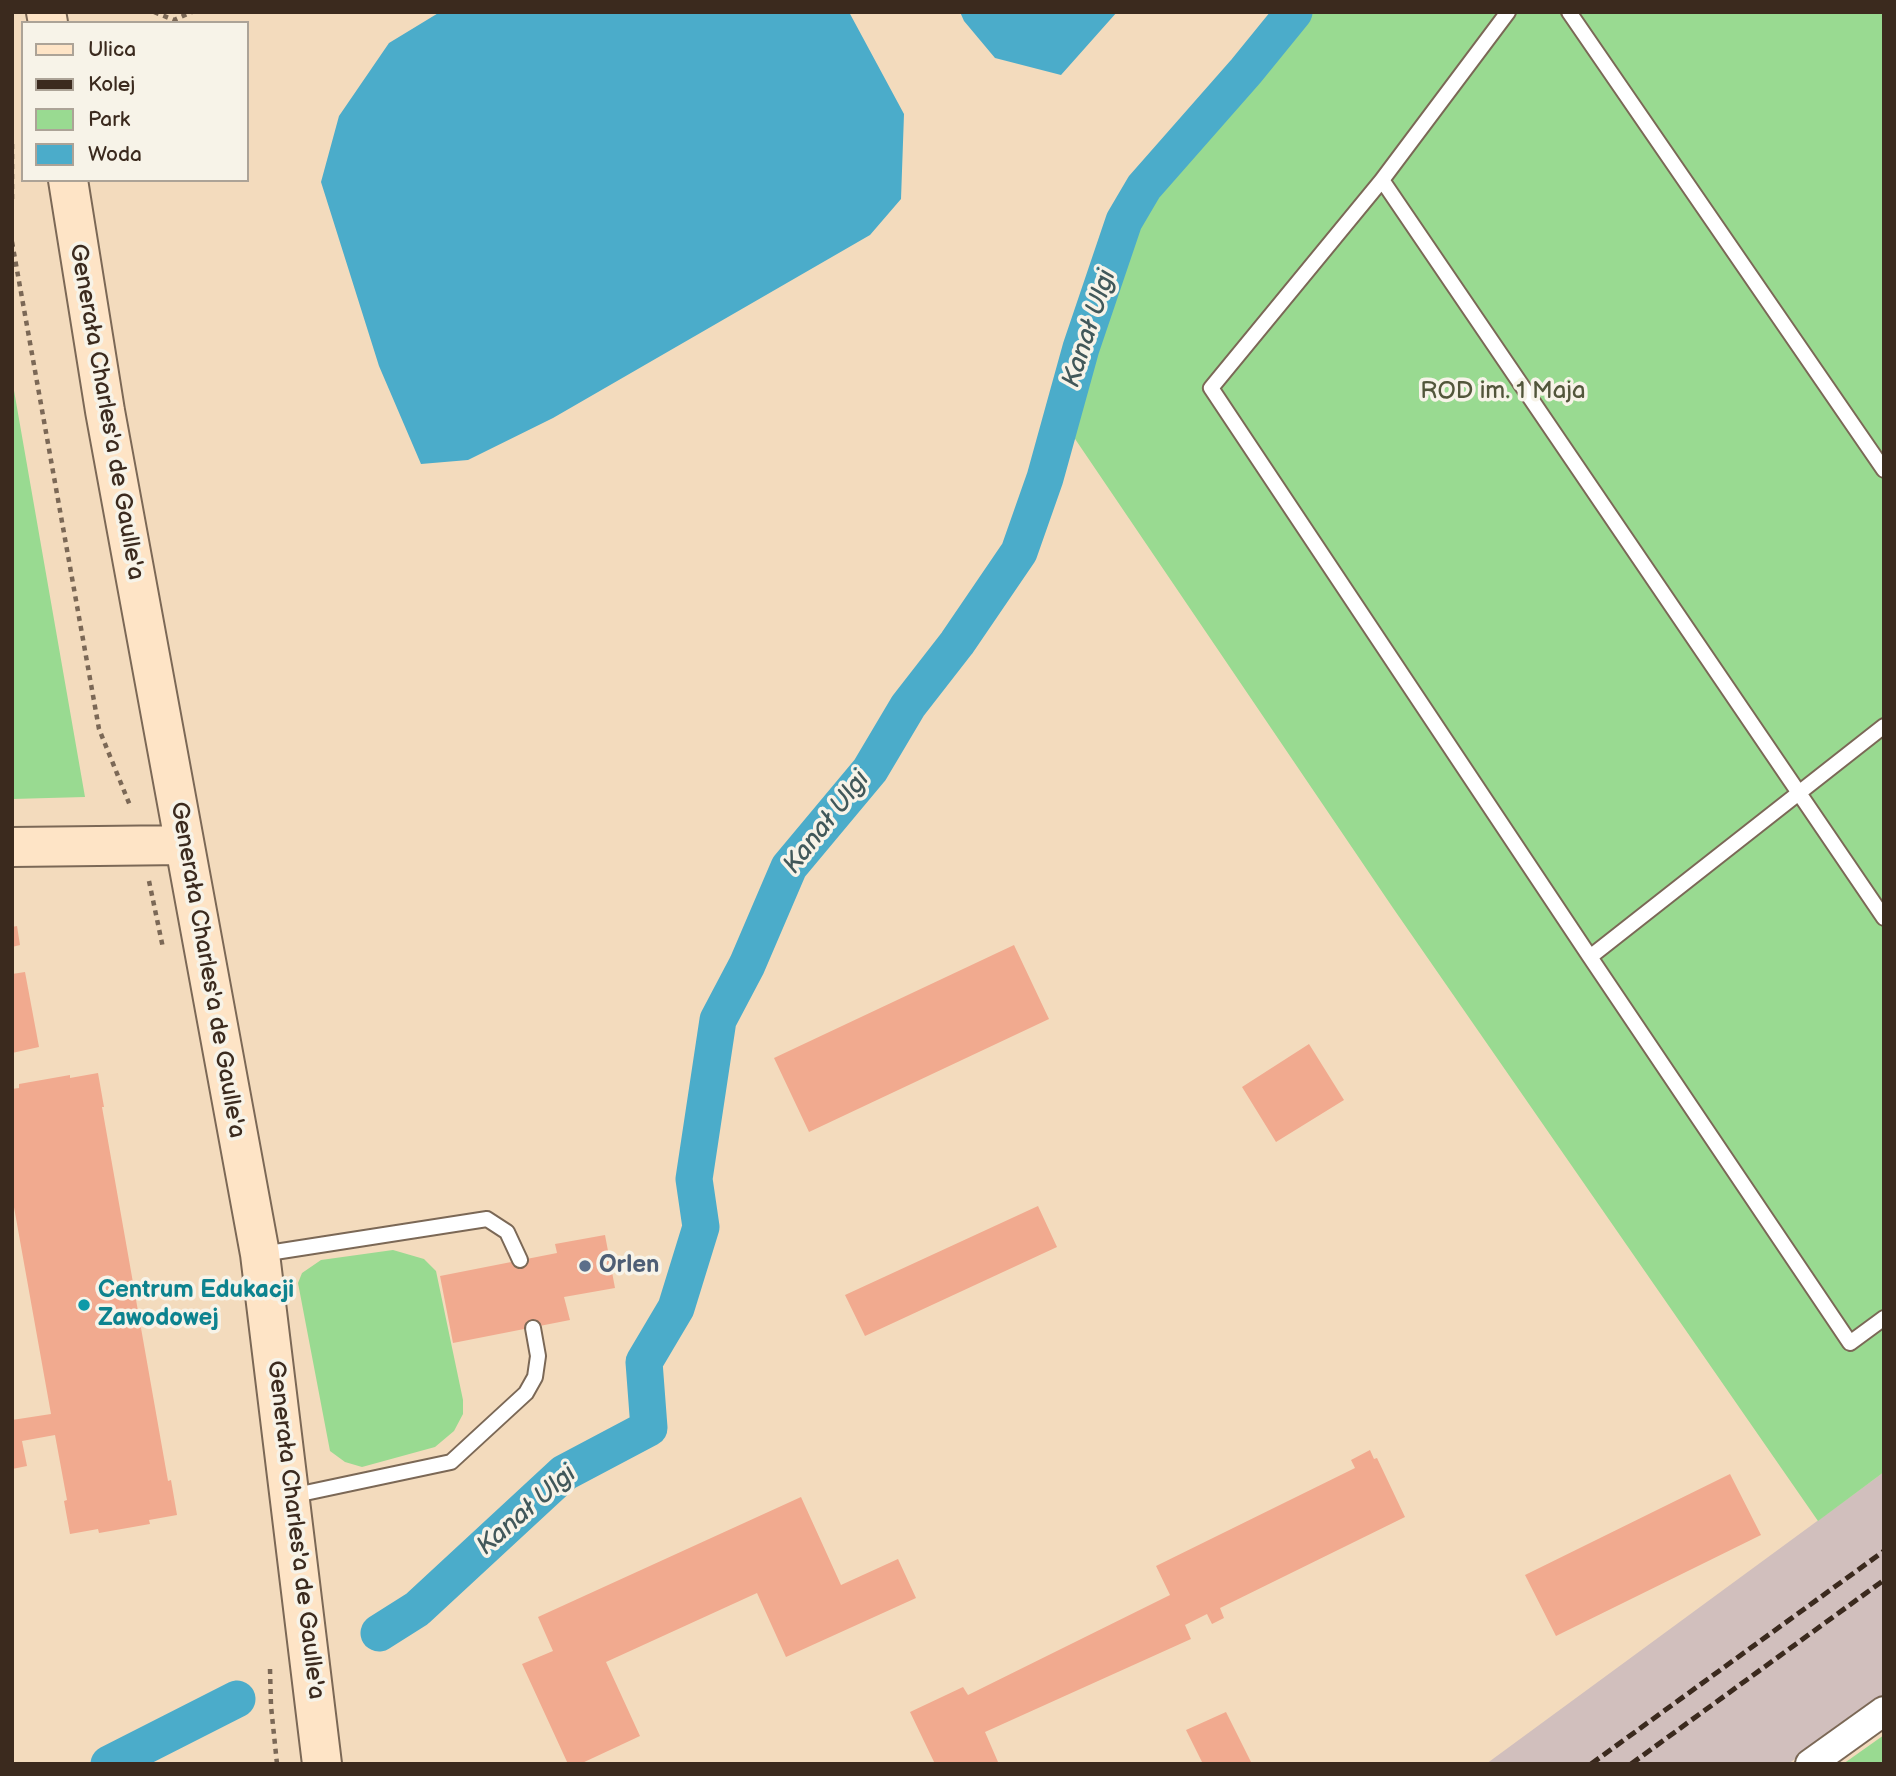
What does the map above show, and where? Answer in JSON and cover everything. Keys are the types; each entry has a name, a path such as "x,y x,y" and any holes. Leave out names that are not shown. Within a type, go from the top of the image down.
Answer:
{"main road":[{"name":"Generała Charles'a de Gaulle'a","path":"68,182 105,411 260,1254 322,1764"},
{"path":"12,847 184,845"}],"street":[{"path":"1810,1764 1884,1711"}],"lane":[{"path":"1508,12 1382,180 1211,388 1850,1343 1884,1318"},
{"path":"1569,12 1884,470"},
{"path":"1382,180 1884,918"},
{"path":"1590,957 1884,726"},
{"path":"260,1254 487,1219 507,1232 520,1260"},
{"path":"290,1496 451,1461 526,1393 535,1377 538,1356 533,1328"}],"path":[{"path":"154,12 174,20 192,12"},
{"path":"12,144 12,199"},
{"path":"12,242 99,729 133,812 164,953"}],"shaded area":[{"path":"1884,1472 1884,1696 1788,1764 1486,1764"}],"green space":[{"name":"ROD im. 1 Maja","path":"1306,12 1884,12 1884,1472 1818,1521 1393,908 1069,430 1136,214"},
{"path":"12,379 85,797 12,799"},
{"path":"393,1250 424,1259 436,1271 463,1400 463,1414 454,1431 435,1447 362,1467 345,1462 330,1451 298,1283 302,1273 321,1260"},
{"path":"1884,1735 1884,1764 1843,1764"}],"water":[{"path":"440,12 849,12 904,114 901,199 870,235 553,418 468,460 421,464 379,366 321,182 339,116 389,43"},
{"path":"960,12 1117,12 1061,75 995,58 964,21"}],"building":[{"path":"17,926 20,945 12,947 12,927"},
{"path":"1014,945 1049,1019 809,1132 774,1058"},
{"path":"25,972 39,1047 12,1053 12,974"},
{"path":"1309,1044 1344,1100 1276,1142 1242,1087"},
{"name":"Centrum Edukacji Zawodowej","path":"98,1073 168,1481 171,1480 177,1515 149,1520 150,1524 99,1533 98,1529 70,1534 64,1501 67,1500 55,1435 22,1441 27,1466 12,1469 12,1420 51,1414 12,1196 12,1089 19,1088 19,1084"},
{"path":"1038,1206 1057,1247 865,1336 845,1295"},
{"path":"605,1235 615,1288 564,1297 570,1320 453,1343 440,1276 557,1253 555,1244"},
{"path":"1370,1450 1374,1459 1377,1458 1405,1517 1220,1608 1224,1618 1212,1624 1207,1614 1185,1625 1191,1639 985,1732 998,1762 935,1764 910,1712 963,1687 968,1695 1170,1595 1156,1566 1355,1468 1351,1460"},
{"path":"1730,1474 1761,1535 1556,1636 1525,1575"},
{"path":"801,1497 841,1585 898,1559 916,1598 786,1657 757,1593 606,1662 640,1736 580,1764 568,1764 522,1664 553,1651 538,1617"},
{"path":"1226,1712 1252,1764 1203,1764 1186,1730"}],"waterway":[{"name":"Kanał Ulgi","path":"379,1633 417,1609 564,1473 649,1428 644,1362 676,1308 701,1227 694,1179 718,1020 747,965 789,867 870,770 908,706 957,643 1019,552 1045,478 1081,348 1124,221 1144,187 1294,12"},
{"name":"Kanał Ulgi","path":"109,1764 237,1699"}],"railway":[{"path":"1591,1764 1884,1551"},
{"path":"1631,1764 1884,1580"}],"place":[{"name":"Orlen","path":"585,1266"},
{"name":"Centrum Edukacji Zawodowej","path":"84,1305"}]}
